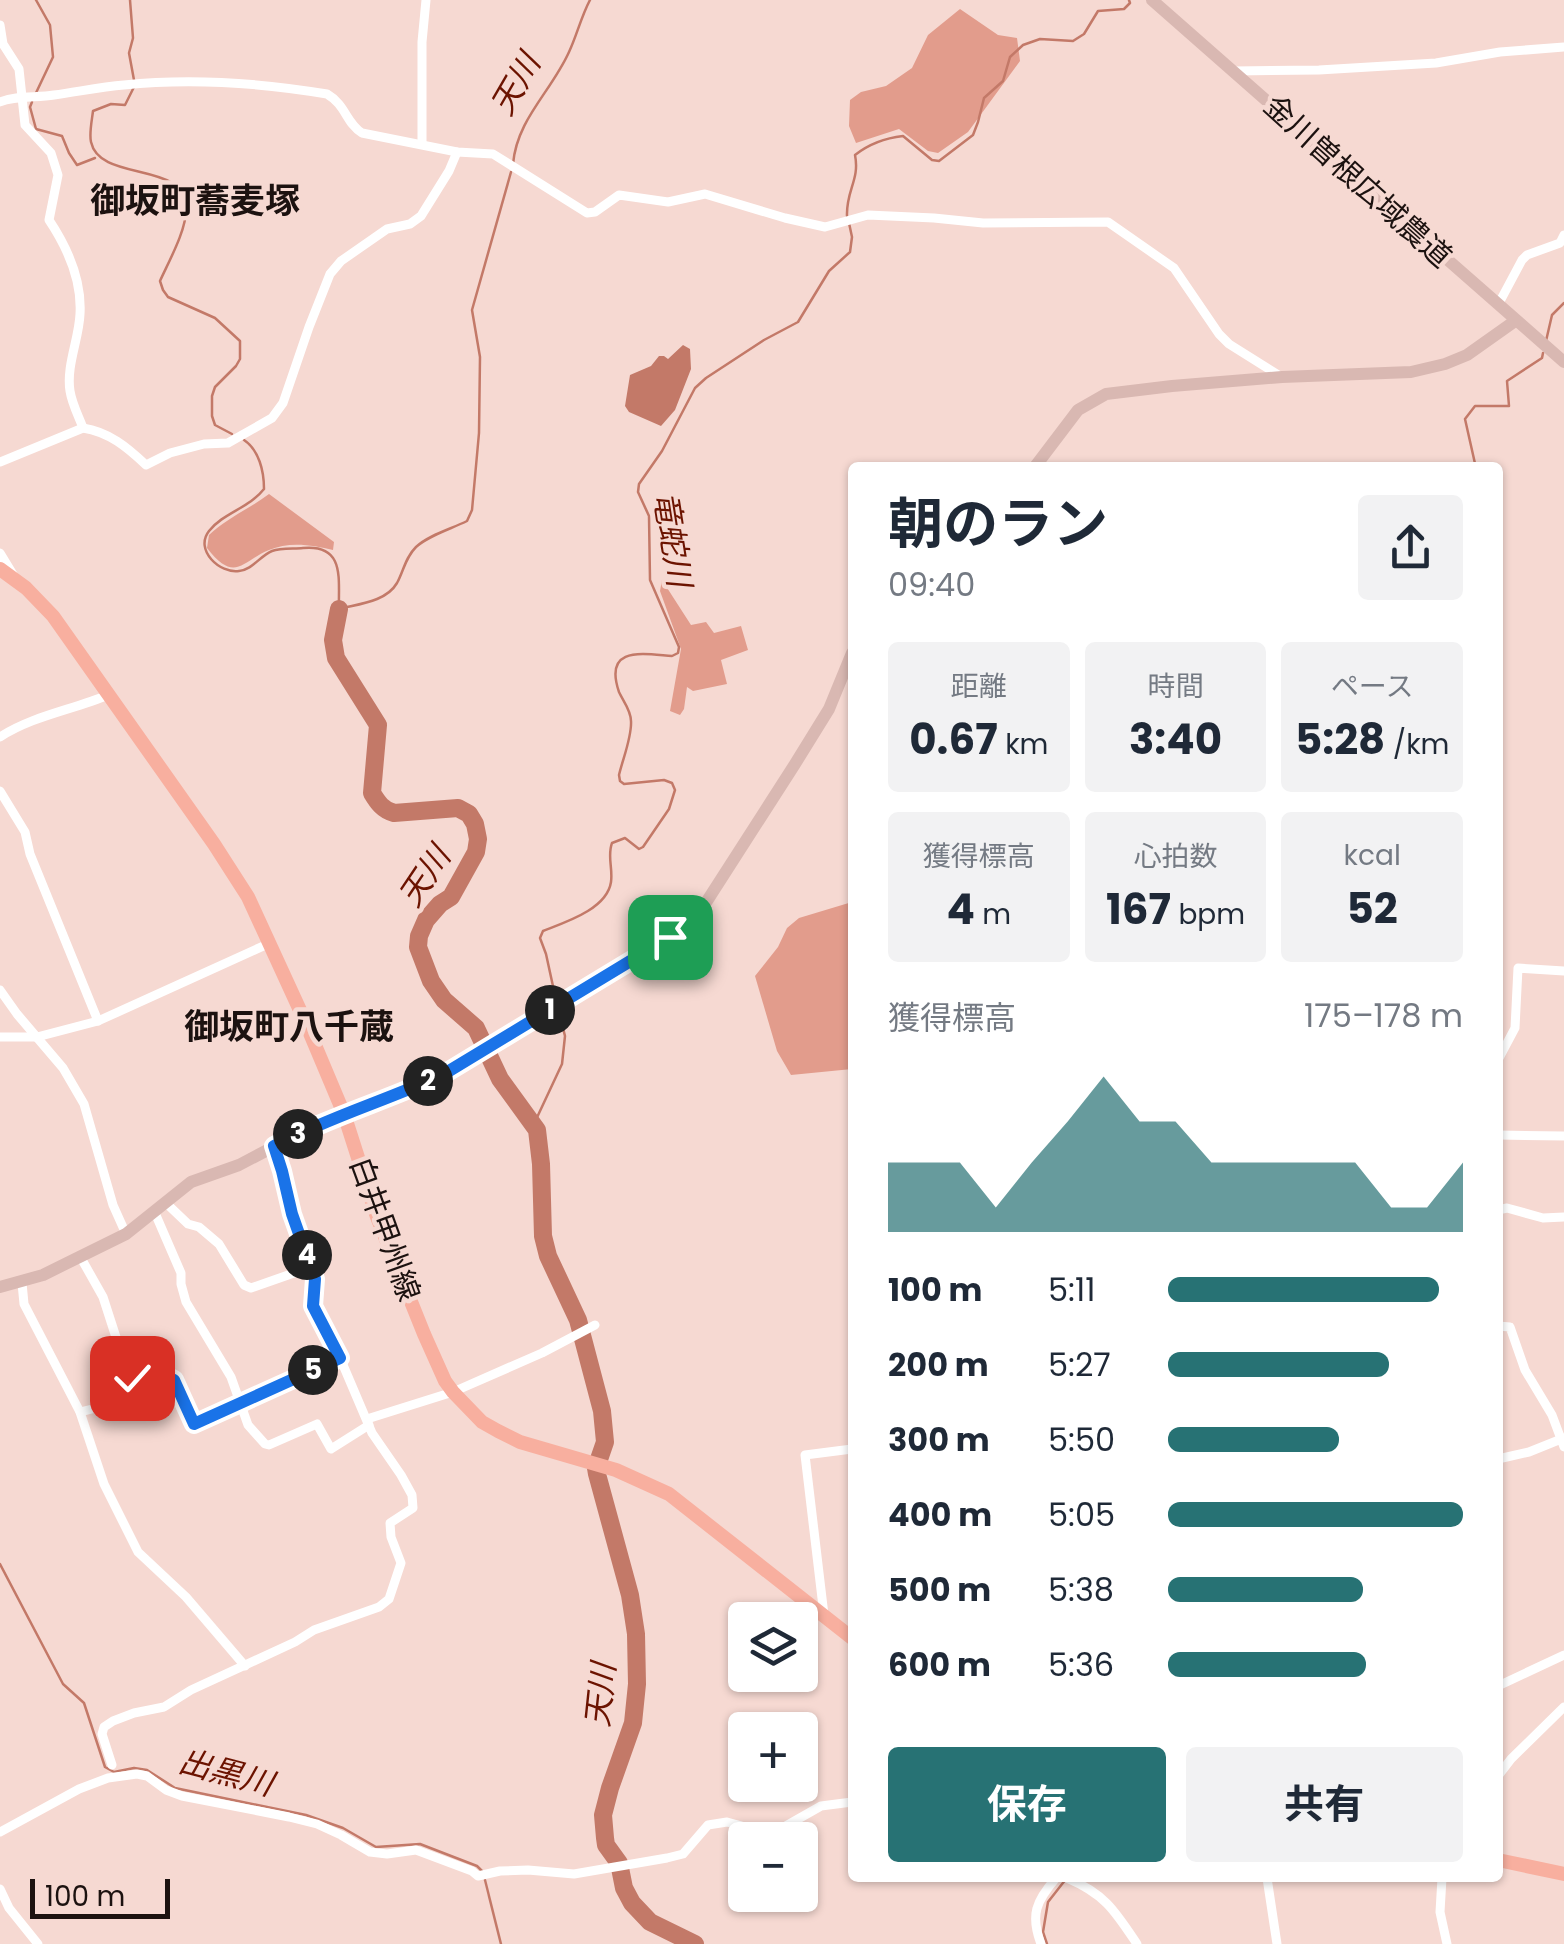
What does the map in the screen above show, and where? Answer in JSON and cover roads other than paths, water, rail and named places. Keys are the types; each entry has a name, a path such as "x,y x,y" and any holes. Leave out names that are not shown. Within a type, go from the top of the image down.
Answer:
{"main road":[{"name":"白井甲州線","path":"0,568 53,616 248,897 344,1114 377,1217 424,1334 453,1392 482,1422 520,1442 616,1470 681,1502 848,1631"},
{"path":"1503,1861 1564,1874"}],"street":[{"path":"422,144 426,0"},
{"name":"金川曽根広域農道","path":"1155,1 1556,355"},
{"path":"0,24 3,44 20,68 25,125 51,153 58,175 49,220 68,249 76,282 80,313 70,390 83,428"},
{"path":"1234,71 1436,63 1564,47"},
{"path":"0,102 129,84 233,83 327,94 362,133 457,152 493,154 587,212 594,212 618,194 668,202 705,194 825,227 868,215 983,224 1108,222 1174,268 1229,344 1282,378"},
{"path":"0,462 83,428 116,439 146,464 170,453 232,440 272,418 283,403 330,274 387,229 410,224 421,216 457,152"},
{"path":"1498,306 1522,260 1560,243 1564,235"},
{"path":"1039,462 1078,410 1106,394 1282,378 1411,372 1467,355 1515,321"},
{"path":"0,553 16,579"},
{"path":"0,1287 22,1283 126,1234 191,1182 239,1164 319,1123 444,1074 670,937 707,901 848,674"},
{"path":"0,736 108,694"},
{"path":"0,791 25,832 36,869 98,1021"},
{"path":"0,1038 36,1036 98,1021 270,944"},
{"path":"1503,1051 1515,1028 1518,968 1564,971"},
{"path":"0,990 63,1068 84,1104 126,1234"},
{"path":"1503,1135 1564,1136"},
{"path":"112,1764 102,1734 104,1727 134,1713 164,1707 314,1630 379,1608 388,1598 401,1563 390,1523 413,1508 412,1495 368,1422 313,1306 315,1279 274,1146"},
{"path":"166,1203 188,1224 199,1227 219,1244 244,1285 252,1288 311,1267"},
{"path":"1503,1209 1543,1218 1564,1216"},
{"path":"154,1213 181,1273 186,1302 232,1377 248,1425 265,1444 317,1424 331,1449 368,1422 453,1392 596,1325"},
{"path":"81,1258 102,1297 124,1362 141,1391"},
{"path":"22,1283 24,1304 80,1412 104,1484 138,1552 186,1597 244,1666"},
{"path":"1503,1326 1510,1327 1525,1370 1563,1441 1503,1459"},
{"path":"80,1412 120,1402 170,1378 194,1424 340,1358"},
{"path":"824,1615 804,1455 848,1450"},
{"path":"1503,1684 1564,1655"},
{"path":"1503,1769 1564,1708"},
{"path":"0,1832 79,1789 108,1778 137,1774 182,1796 316,1824 370,1852 416,1850 483,1875 528,1870 571,1874 683,1854 708,1825 728,1822 760,1831 784,1827 821,1806 848,1803"},
{"path":"1041,1944 1036,1911 1040,1896 1052,1882"},
{"path":"1076,1882 1102,1897 1136,1944"},
{"path":"1268,1882 1277,1944"},
{"path":"1442,1882 1440,1912 1447,1944"},
{"path":"0,1889 9,1908 38,1944"}],"waterway":[{"path":"35,95 53,57 50,25 36,0"},
{"path":"130,0 133,38 129,53 134,80"},
{"name":"天川","path":"513,164 521,133 562,66 590,0"},
{"name":"竜蛇川","path":"847,216 856,171 855,155 878,142 903,136 932,160 939,161 973,135 984,98 1003,81 1010,57 1023,45 1040,39 1073,41 1084,34 1098,11 1124,9 1129,0"},
{"path":"134,87 125,105 111,104 93,111 91,142 98,155 110,163 158,177 182,193 186,208 184,225 160,281 168,297 215,318 240,341 240,359 215,387 212,396 215,425 232,434"},
{"path":"32,102 36,129 62,136 77,165 95,158"},
{"name":"天川","path":"244,440 260,462 264,489 221,520 205,538 207,553 224,569 244,570 276,550 317,548 327,552 337,566 339,609 386,594 397,583 416,547 467,521 472,510 479,433 480,357 472,310 511,172"},
{"name":"竜蛇川","path":"556,1000 540,938 543,931 584,913 602,900 611,882 612,843 625,838 639,849 643,847 669,809 675,790 672,783 664,780 624,784 619,775 631,721 619,692 617,666 621,659 639,654 672,656 679,647 650,580 649,516 638,492 639,484 662,451 695,388 764,340 798,322 829,271 850,252 849,223"},
{"path":"1546,341 1552,315 1564,303"},
{"path":"1475,462 1465,419 1475,406 1509,406 1507,381 1542,358 1543,353"},
{"name":"天川","path":"339,609 333,640 336,658 378,725 374,797 394,813 458,808 469,814 475,824 476,852 451,897 426,920 418,947 431,981 444,1000 476,1028 500,1079 537,1130 543,1236 548,1256 578,1320 602,1411 605,1442 596,1468 630,1595 636,1634 633,1723 603,1815 606,1845 619,1863 632,1903 650,1922 695,1944"},
{"name":"竜蛇川","path":"533,1126 562,1064 565,1036 559,1012"},
{"name":"出黒川","path":"0,1564 63,1684 84,1703 105,1767 114,1772 147,1770 175,1788 306,1815 343,1828 376,1847 420,1844 477,1866 483,1872"},
{"name":"出黒川","path":"485,1880 501,1944"},
{"path":"1047,1944 1043,1932 1048,1902 1064,1882"}],"district":[{"name":"御坂町蕎麦塚","path":"195,200"},
{"name":"御坂町八千蔵","path":"289,1026"}]}
